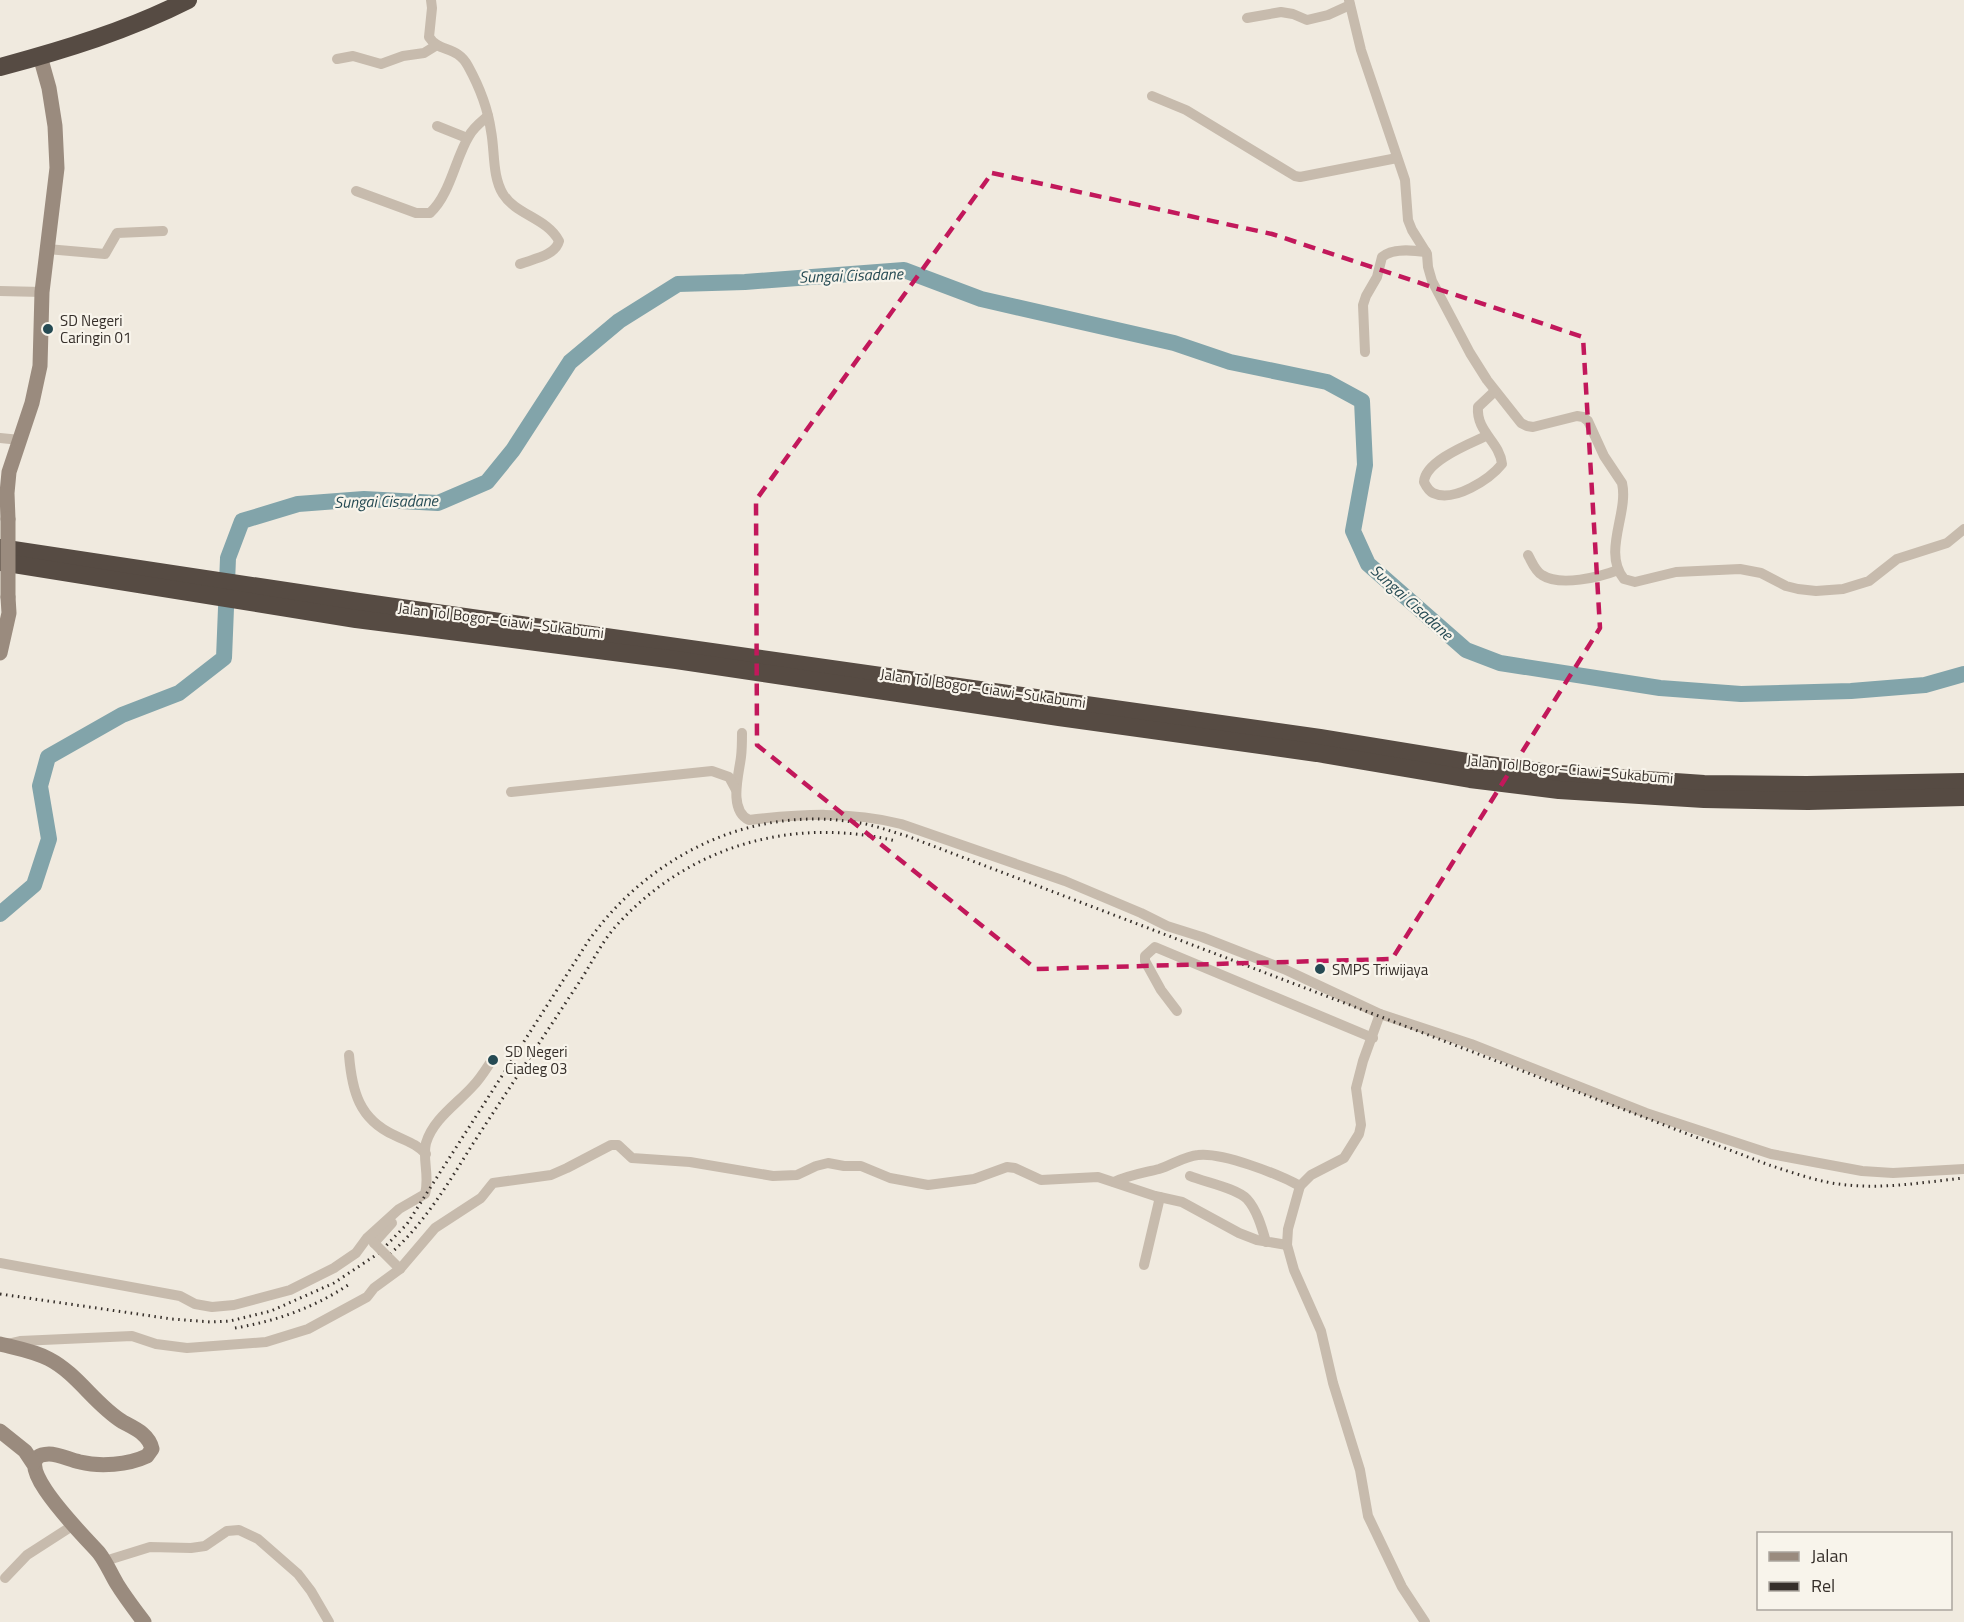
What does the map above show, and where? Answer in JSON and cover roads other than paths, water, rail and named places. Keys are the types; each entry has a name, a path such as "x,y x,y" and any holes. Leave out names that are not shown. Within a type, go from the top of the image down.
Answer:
{"highway":[{"path":"0,67 114,31 164,5 188,0"},
{"name":"Jalan Tol Bogor–Ciawi–Sukabumi","path":"0,548 54,564"},
{"name":"Jalan Tol Bogor–Ciawi–Sukabumi","path":"0,562 54,564 676,660 1317,753 1470,779 1559,790 1704,799 1808,801 1964,797"},
{"name":"Jalan Tol Bogor–Ciawi–Sukabumi","path":"358,611 1298,735 1473,763 1559,774 1704,784 1964,782"}],"street":[{"path":"430,0 432,8 428,33 430,40 455,51 465,61 479,88 488,116 496,176 504,195 516,206 551,229 559,241 552,252 520,264"},
{"path":"1247,18 1281,12 1307,20 1328,15 1350,2 1361,50 1406,186 1410,225 1426,252 1428,270 1440,298 1495,391 1519,420 1527,426 1577,416 1588,421 1604,456 1620,479 1623,488 1616,551 1618,570 1624,579 1635,582 1676,572 1740,569 1761,573 1786,586 1798,589 1816,591 1843,589 1869,581 1897,559 1947,543 1964,529"},
{"path":"337,59 354,56 381,64 403,56 424,53 437,45"},
{"path":"0,653 9,613 5,509 7,485 9,472 32,403 40,366 42,292 57,168 57,141 49,88 40,56"},
{"path":"1152,96 1186,110 1295,176 1300,177 1397,158"},
{"path":"356,191 416,213 430,213 442,196 455,170 467,138 488,116"},
{"path":"437,126 467,138"},
{"path":"47,249 105,254 117,233 163,231"},
{"path":"1365,352 1364,304 1377,277 1382,257 1397,252 1426,252"},
{"path":"0,291 42,292"},
{"path":"1486,436 1435,464 1424,475 1424,482 1429,489 1438,494 1456,493 1476,485 1502,464 1501,456 1486,436 1479,421 1478,407 1495,391"},
{"path":"0,438 20,440"},
{"path":"1528,555 1535,570 1552,579 1597,578 1618,570"},
{"path":"736,790 742,733"},
{"path":"511,792 712,771 729,777 736,790 744,818 749,820 799,814 835,814 881,819 901,824 1065,881 1167,926 1284,969 1380,1014 1471,1044 1646,1113 1780,1156 1879,1173 1964,1169"},
{"path":"1177,1011 1161,990 1145,961 1145,956 1155,947 1373,1038"},
{"path":"1380,1014 1356,1088 1361,1125 1356,1141 1344,1158 1311,1175 1300,1186 1288,1229 1287,1245 1294,1269 1321,1331 1360,1470 1368,1516 1402,1587 1425,1622"},
{"path":"349,1055 351,1081 359,1102 372,1121 395,1136 416,1144 426,1154"},
{"path":"0,1263 180,1296 195,1304 212,1307 234,1305 290,1290 334,1268 356,1253 367,1238 399,1209 425,1194 428,1183 426,1143 434,1127 447,1110 474,1086 492,1060"},
{"path":"2,1344 21,1341 132,1336 156,1344 187,1348 266,1342 308,1329 367,1297 374,1288 399,1269 435,1228 481,1198 493,1183 551,1175 611,1144 621,1147 633,1158 690,1162 773,1176 797,1175 828,1163 861,1166 890,1178 928,1185 974,1179 1007,1167 1015,1168 1041,1180 1092,1177 1182,1202 1239,1233 1266,1242 1287,1245"},
{"path":"1114,1182 1131,1174 1160,1168 1191,1156 1204,1155 1221,1157 1274,1174 1300,1186"},
{"path":"1190,1176 1236,1192 1246,1198 1266,1242"},
{"path":"1144,1265 1160,1197"},
{"path":"399,1269 374,1243 411,1202"},
{"path":"2,1344 51,1360 67,1371 115,1417 147,1437 152,1449 147,1456 126,1462 91,1465 52,1454 39,1456 33,1463"},
{"path":"0,1431 25,1451 33,1463 38,1482 72,1526 97,1550 119,1587 144,1622"},
{"path":"5,1578 27,1555 72,1526"},
{"path":"105,1561 154,1546 191,1548 205,1546 227,1531 239,1530 258,1539 298,1574 329,1622"}],"waterway":[{"name":"Sungai Cisadane","path":"0,914 34,885 49,839 40,786 48,757 122,715 179,693 224,658 228,558 242,521 298,504 364,499 438,503 487,482 513,450 570,362 619,321 678,284 745,282 904,270 981,299 1174,343 1230,362 1327,382 1362,401 1365,465 1353,531 1368,564 1466,650 1500,663 1660,688 1741,694 1851,691 1925,685 1964,674"}],"railway":[{"path":"0,1294 172,1319 211,1322 230,1321 271,1311 334,1283 379,1253 407,1224 589,940 613,910 641,884 671,862 704,843 740,830 776,822 814,819 860,823 907,836 1769,1165 1827,1182 1847,1185 1876,1186 1964,1178"},
{"path":"390,1254 403,1242 436,1201 605,940 644,898 676,875 709,857 744,844 781,836 819,832 857,834 896,841"},
{"path":"235,1328 296,1312 338,1292 351,1283"}],"place":[{"name":"SD Negeri Caringin 01","path":"48,329"},
{"name":"SMPS Triwijaya","path":"1320,969"},
{"name":"SD Negeri Ciadeg 03","path":"493,1060"}]}
